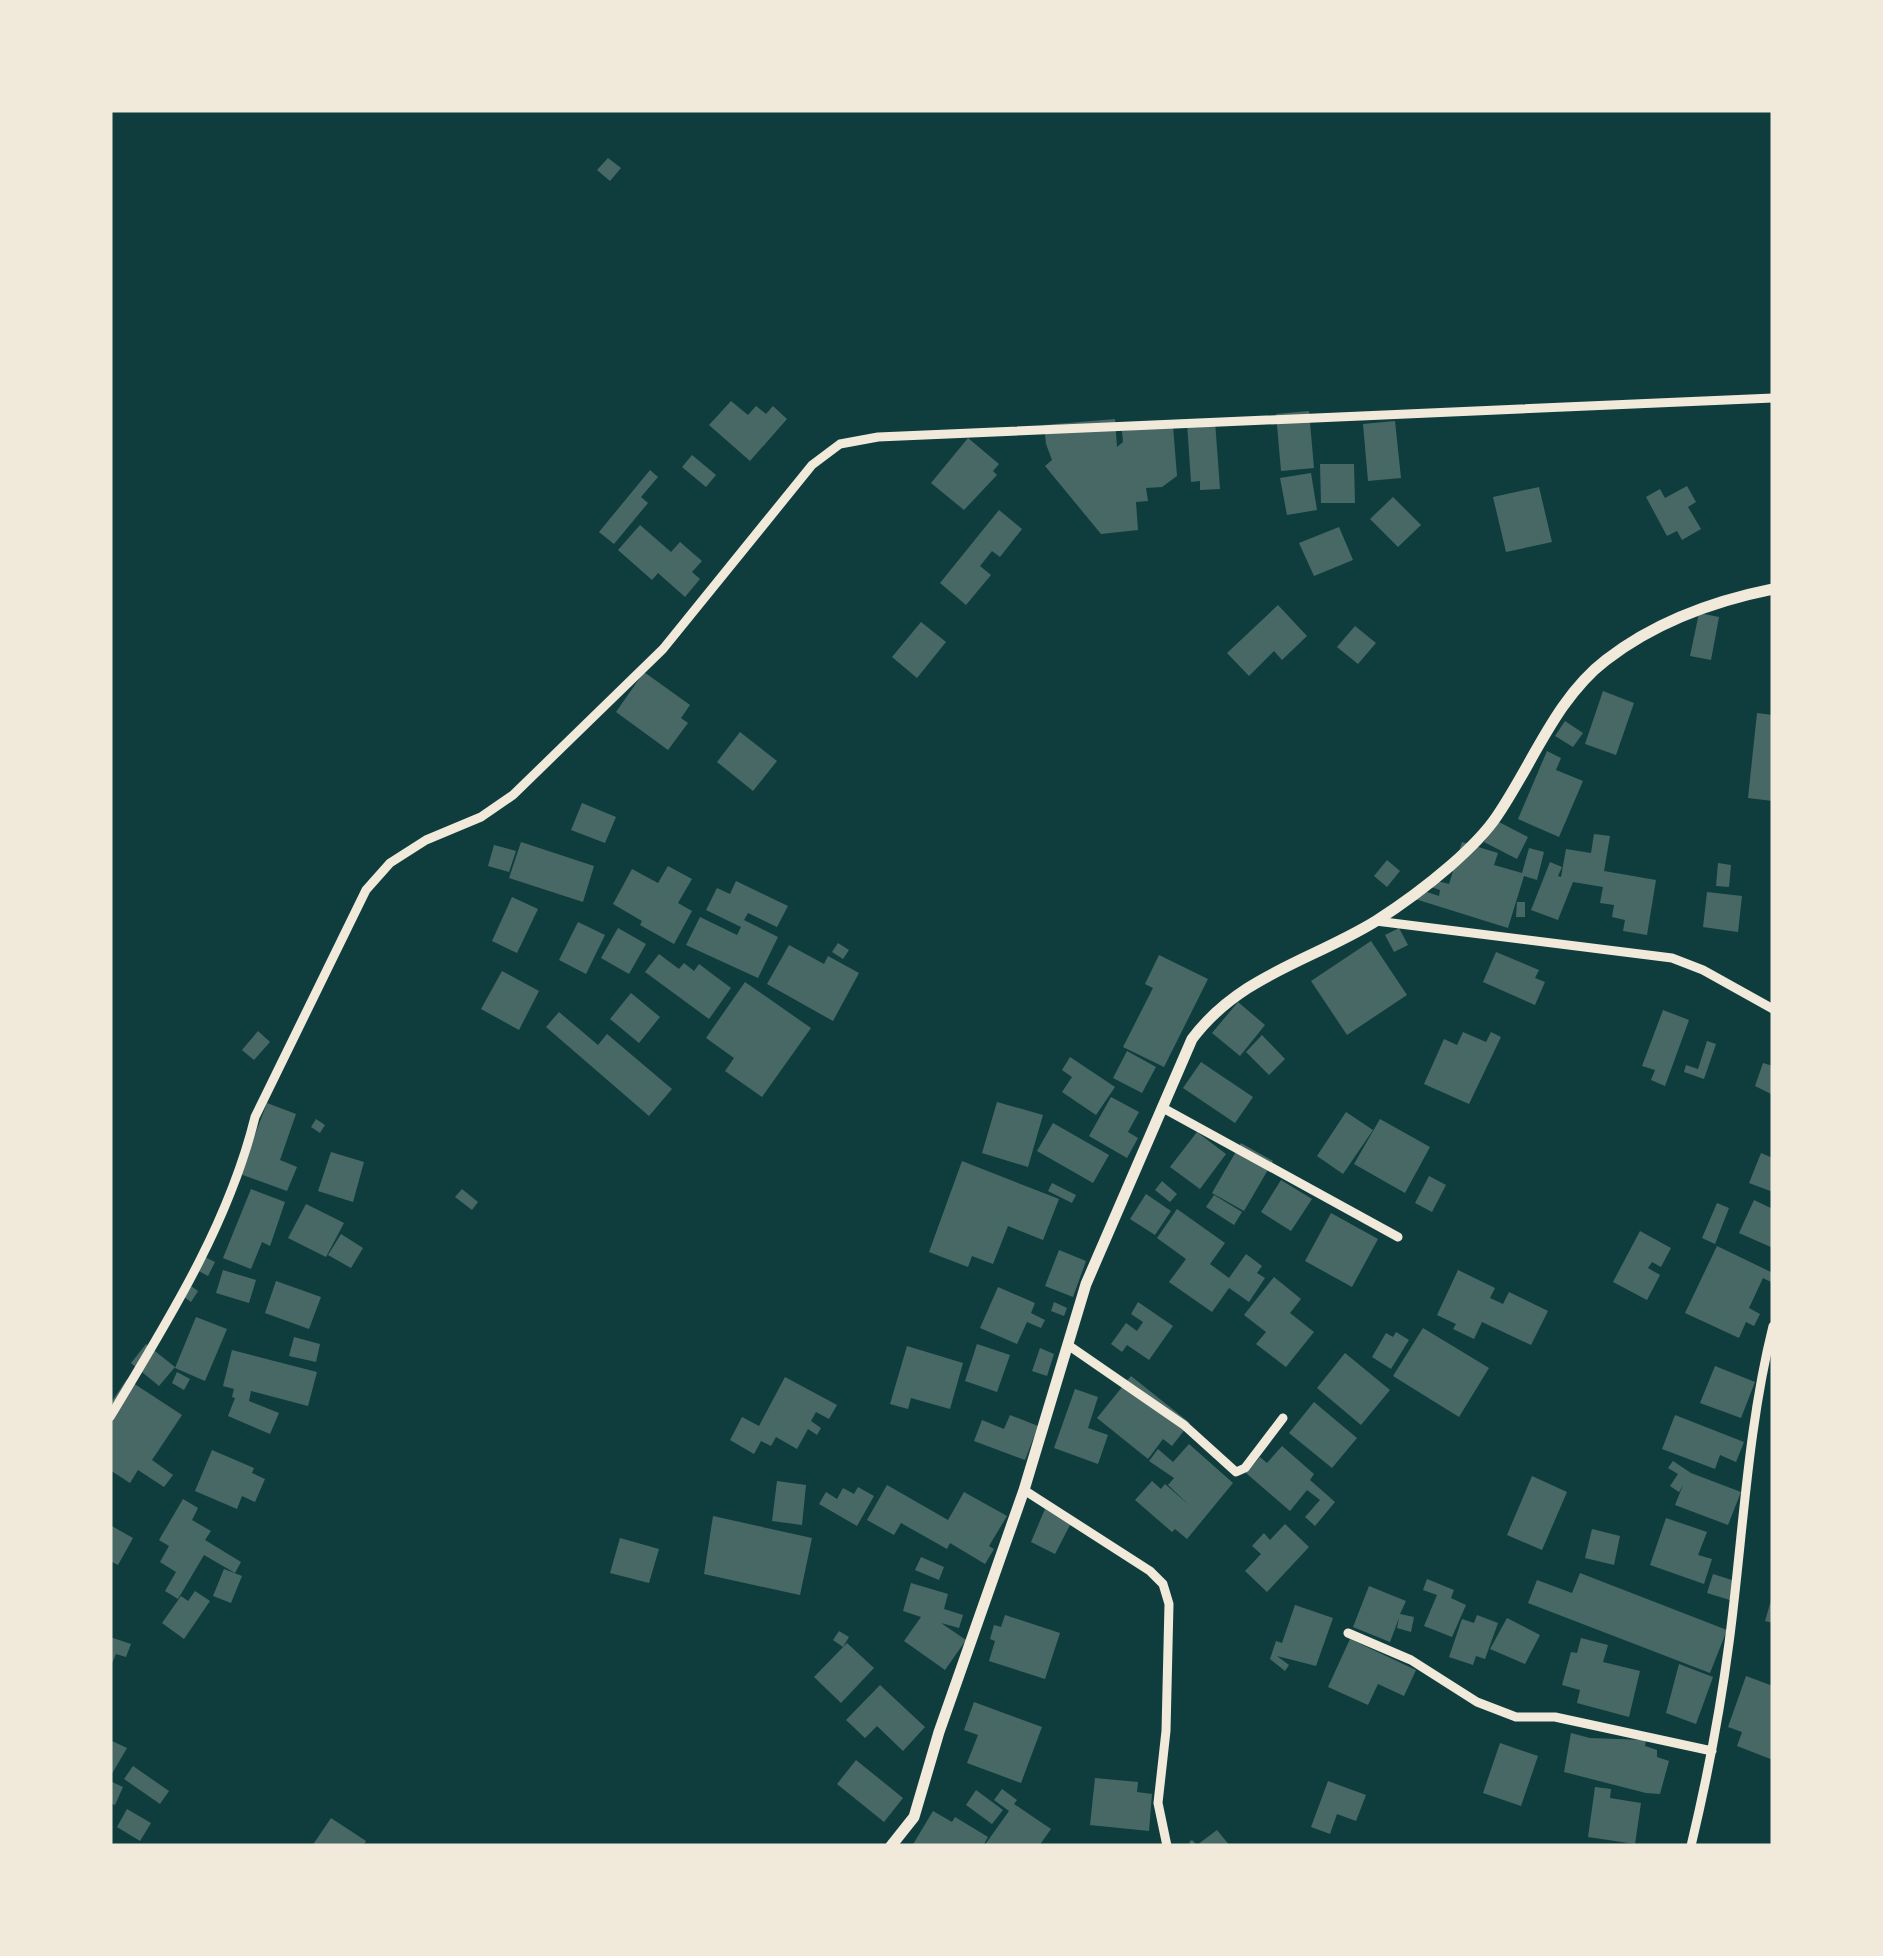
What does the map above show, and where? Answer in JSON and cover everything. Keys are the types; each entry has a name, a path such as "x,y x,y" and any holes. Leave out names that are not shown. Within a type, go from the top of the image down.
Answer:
{"street":[{"path":"110,1417 174,1310 226,1206 256,1117 366,890 390,863 426,840 481,817 513,795 664,649 786,494 812,465 840,444 918,435 1773,398"},
{"path":"891,1846 914,1817 938,1732 1024,1490 1086,1284 1192,1039 1207,1018 1248,985 1376,921 1449,867 1495,819 1566,702 1603,661 1647,633 1716,601 1773,589"},
{"path":"1376,921 1672,958 1703,970 1773,1009"},
{"path":"1163,1108 1398,1237"},
{"path":"1690,1846 1712,1751 1729,1642 1743,1491 1761,1374 1773,1326"},
{"path":"1068,1344 1184,1425 1236,1472 1245,1468 1283,1418"},
{"path":"1024,1490 1164,1584 1169,1604 1166,1731 1158,1803 1167,1846"},
{"path":"1348,1632 1410,1660 1477,1702 1516,1717 1555,1717 1712,1751"}],"building":[{"path":"608,158 621,168 610,181 597,170"},
{"path":"731,401 748,415 756,406 766,414 773,406 787,419 750,461 709,425"},
{"path":"1309,411 1314,468 1281,471 1276,414"},
{"path":"1115,419 1117,447 1123,442 1122,431 1173,426 1177,476 1162,487 1146,488 1148,501 1136,502 1138,530 1101,534 1045,466 1052,460 1044,425"},
{"path":"1215,421 1220,489 1200,490 1200,481 1191,482 1187,423"},
{"path":"1395,421 1401,478 1368,481 1363,424"},
{"path":"968,438 999,464 993,471 997,475 964,510 931,483"},
{"path":"692,455 716,475 706,487 682,467"},
{"path":"1320,464 1354,464 1355,503 1321,503"},
{"path":"650,470 658,477 641,497 648,503 614,544 599,532"},
{"path":"1311,473 1317,510 1287,515 1280,478"},
{"path":"1687,486 1696,502 1688,507 1701,529 1682,540 1677,531 1667,536 1646,497 1660,489 1665,498"},
{"path":"1539,487 1552,542 1506,552 1493,497"},
{"path":"1393,497 1421,525 1398,547 1370,519"},
{"path":"999,510 1022,529 1000,557 992,551 980,566 991,575 966,605 940,583"},
{"path":"640,525 671,552 680,542 702,561 692,572 700,579 685,597 658,573 652,580 618,550"},
{"path":"1339,527 1353,560 1314,576 1299,543"},
{"path":"1278,605 1307,636 1282,660 1274,651 1249,676 1227,653"},
{"path":"1699,613 1719,617 1711,660 1690,656"},
{"path":"921,622 946,642 917,678 892,657"},
{"path":"1355,626 1376,643 1358,664 1337,647"},
{"path":"644,672 690,705 681,718 688,723 668,750 616,712"},
{"path":"1603,691 1634,703 1616,755 1585,744"},
{"path":"1757,713 1773,715 1773,801 1748,798"},
{"path":"1565,721 1583,733 1573,747 1555,736"},
{"path":"740,732 777,761 753,791 717,762"},
{"path":"1547,751 1561,758 1556,770 1583,781 1559,837 1518,819"},
{"path":"582,803 616,817 605,843 571,830"},
{"path":"1495,820 1528,837 1517,859 1484,842"},
{"path":"1594,834 1610,836 1604,871 1656,880 1647,935 1623,931 1625,920 1612,917 1614,905 1600,903 1603,887 1573,882 1558,920 1531,910 1550,862 1562,867 1558,876 1561,877 1566,849 1591,853"},
{"path":"521,842 594,866 583,902 509,878"},
{"path":"1462,842 1498,853 1494,865 1522,873 1529,848 1544,852 1537,880 1524,876 1508,928 1415,899 1418,889 1439,896 1440,890 1431,887 1433,880 1449,884"},
{"path":"494,845 516,851 509,872 488,866"},
{"path":"1387,860 1400,871 1387,887 1374,876"},
{"path":"1718,863 1731,865 1729,887 1716,886"},
{"path":"668,866 692,879 678,903 692,911 674,944 613,904 632,869 658,883"},
{"path":"736,881 788,906 777,927 748,913 744,920 778,937 758,978 686,945 700,917 737,935 741,927 706,910 717,888 730,894"},
{"path":"1707,892 1742,896 1738,932 1703,927"},
{"path":"512,897 538,909 517,953 492,941"},
{"path":"1517,902 1525,902 1525,917 1516,917"},
{"path":"578,922 605,935 586,974 559,960"},
{"path":"618,928 646,944 629,974 601,958"},
{"path":"1399,928 1408,945 1394,952 1385,935"},
{"path":"1371,941 1407,995 1347,1035 1311,981"},
{"path":"838,943 849,950 843,959 832,952"},
{"path":"789,945 824,964 828,956 859,973 833,1021 767,984"},
{"path":"1496,952 1539,970 1535,978 1545,982 1535,1005 1483,982"},
{"path":"659,954 679,969 684,963 694,971 699,964 731,988 709,1019 645,972"},
{"path":"1159,955 1208,979 1164,1067 1123,1047 1153,988 1145,984"},
{"path":"502,971 539,991 519,1030 481,1009"},
{"path":"745,982 811,1028 762,1097 725,1071 734,1058 706,1038"},
{"path":"631,993 660,1017 639,1043 610,1019"},
{"path":"1238,1002 1265,1025 1240,1056 1212,1033"},
{"path":"1663,1010 1689,1020 1665,1086 1651,1080 1655,1070 1642,1066"},
{"path":"559,1012 598,1045 607,1034 672,1089 649,1116 546,1027"},
{"path":"258,1031 270,1042 254,1060 242,1050"},
{"path":"1463,1032 1486,1042 1491,1032 1501,1037 1469,1104 1424,1084 1444,1039 1457,1045"},
{"path":"1262,1035 1285,1059 1269,1075 1246,1052"},
{"path":"1707,1041 1716,1044 1704,1079 1684,1072 1686,1065 1698,1069"},
{"path":"1127,1051 1156,1067 1142,1093 1113,1078"},
{"path":"1070,1057 1115,1087 1096,1115 1062,1092 1072,1077 1062,1070"},
{"path":"1201,1062 1253,1097 1235,1123 1183,1088"},
{"path":"1763,1063 1773,1066 1773,1095 1755,1086"},
{"path":"1111,1097 1139,1112 1128,1132 1138,1138 1127,1158 1089,1136"},
{"path":"997,1102 1043,1115 1028,1167 982,1153"},
{"path":"267,1103 296,1114 280,1160 297,1167 287,1191 240,1174"},
{"path":"1346,1112 1373,1130 1343,1174 1317,1156"},
{"path":"316,1119 325,1125 320,1133 311,1127"},
{"path":"1380,1119 1430,1147 1405,1193 1354,1164"},
{"path":"1053,1123 1109,1155 1093,1183 1037,1151"},
{"path":"1197,1132 1226,1154 1200,1189 1170,1167"},
{"path":"1241,1143 1273,1161 1244,1211 1212,1193"},
{"path":"331,1152 364,1162 353,1202 318,1191"},
{"path":"1761,1153 1773,1158 1773,1192 1749,1183"},
{"path":"962,1161 1059,1199 1043,1240 1008,1226 993,1264 972,1256 968,1267 929,1252"},
{"path":"1429,1176 1446,1185 1432,1212 1415,1203"},
{"path":"1281,1180 1312,1199 1291,1231 1261,1212"},
{"path":"1162,1181 1177,1194 1170,1202 1155,1190"},
{"path":"1052,1183 1076,1195 1072,1203 1048,1191"},
{"path":"251,1189 285,1202 270,1246 262,1242 251,1269 223,1258"},
{"path":"462,1189 478,1202 472,1210 455,1197"},
{"path":"1146,1194 1171,1211 1155,1235 1130,1219"},
{"path":"1214,1195 1242,1212 1234,1225 1206,1207"},
{"path":"1754,1200 1773,1209 1773,1248 1739,1233"},
{"path":"1717,1203 1729,1208 1715,1244 1702,1238"},
{"path":"306,1204 344,1223 326,1257 288,1238"},
{"path":"1177,1209 1225,1243 1210,1264 1229,1278 1246,1254 1262,1266 1257,1273 1265,1278 1249,1302 1229,1288 1212,1312 1169,1282 1186,1259 1157,1238"},
{"path":"1331,1213 1378,1239 1352,1287 1305,1261"},
{"path":"1640,1231 1671,1248 1661,1267 1652,1262 1648,1268 1660,1275 1647,1300 1613,1282"},
{"path":"341,1234 363,1248 351,1268 328,1255"},
{"path":"1717,1246 1773,1273 1773,1283 1763,1278 1749,1308 1760,1314 1754,1326 1746,1322 1739,1338 1685,1313"},
{"path":"1059,1250 1086,1261 1073,1297 1045,1286"},
{"path":"203,1256 215,1262 208,1276 195,1269"},
{"path":"223,1270 256,1280 249,1303 216,1293"},
{"path":"1458,1270 1495,1288 1490,1298 1503,1304 1509,1292 1548,1311 1531,1345 1482,1322 1474,1339 1453,1329 1456,1324 1437,1315"},
{"path":"1274,1277 1301,1299 1290,1313 1314,1332 1286,1367 1256,1344 1266,1332 1244,1315"},
{"path":"276,1281 321,1297 309,1329 265,1313"},
{"path":"191,1286 198,1291 191,1302 184,1297"},
{"path":"998,1287 1035,1303 1031,1313 1045,1320 1041,1328 1027,1322 1017,1344 980,1328"},
{"path":"1054,1302 1067,1308 1064,1316 1051,1311"},
{"path":"1138,1302 1173,1326 1149,1360 1127,1345 1122,1352 1111,1344 1126,1323 1137,1331 1143,1322 1131,1314"},
{"path":"196,1317 227,1329 205,1381 175,1368"},
{"path":"1423,1328 1489,1368 1459,1417 1393,1376"},
{"path":"1396,1332 1409,1340 1391,1369 1372,1357 1386,1333 1393,1337"},
{"path":"294,1337 320,1344 316,1362 289,1356"},
{"path":"146,1344 175,1367 159,1386 131,1363"},
{"path":"977,1344 1010,1355 997,1392 965,1381"},
{"path":"907,1346 963,1363 950,1409 911,1398 908,1409 890,1404"},
{"path":"1040,1348 1054,1354 1047,1376 1032,1371"},
{"path":"232,1350 317,1372 308,1406 251,1391 249,1401 279,1413 270,1434 228,1416 234,1389 223,1386"},
{"path":"1345,1353 1390,1390 1361,1425 1317,1388"},
{"path":"1715,1366 1755,1382 1741,1418 1700,1403"},
{"path":"177,1372 190,1379 184,1390 172,1383"},
{"path":"1131,1376 1190,1423 1172,1446 1163,1439 1148,1459 1097,1418"},
{"path":"785,1377 837,1405 829,1419 816,1412 811,1421 821,1428 817,1435 808,1429 797,1449 776,1437 771,1446 761,1441 754,1454 730,1440 742,1417 759,1426"},
{"path":"127,1379 182,1415 152,1460 173,1475 164,1487 138,1470 130,1483 110,1470 110,1404"},
{"path":"1075,1389 1098,1397 1088,1428 1108,1435 1098,1464 1054,1448"},
{"path":"1314,1402 1357,1438 1332,1468 1289,1433"},
{"path":"1010,1415 1038,1426 1025,1460 974,1441 982,1420 1004,1429"},
{"path":"1675,1415 1744,1442 1736,1462 1720,1455 1715,1469 1662,1449"},
{"path":"1189,1444 1233,1483 1187,1539 1175,1529 1172,1532 1135,1500 1152,1481 1161,1489 1165,1484 1189,1505 1168,1485 1174,1478 1149,1461 1158,1449 1173,1462"},
{"path":"1282,1446 1314,1474 1310,1480 1335,1502 1315,1526 1305,1517 1320,1500 1307,1490 1290,1511 1246,1473 1260,1457 1267,1463"},
{"path":"212,1450 254,1468 252,1473 265,1479 255,1502 242,1496 237,1509 195,1491"},
{"path":"1673,1461 1691,1473 1741,1492 1728,1525 1675,1505 1683,1485 1679,1492 1670,1486 1678,1474 1668,1468"},
{"path":"1532,1476 1567,1492 1542,1550 1507,1535"},
{"path":"777,1481 806,1485 802,1525 772,1521"},
{"path":"887,1485 948,1520 964,1492 1007,1516 989,1546 994,1549 985,1564 950,1543 947,1549 901,1523 894,1535 867,1520"},
{"path":"858,1487 874,1496 857,1526 819,1504 826,1492 837,1499 843,1488 854,1494"},
{"path":"183,1499 198,1508 192,1520 211,1531 205,1540 241,1562 235,1573 204,1555 178,1599 165,1591 176,1572 160,1562 169,1546 159,1540"},
{"path":"1045,1509 1070,1525 1055,1554 1031,1542"},
{"path":"713,1516 812,1538 800,1595 704,1574"},
{"path":"1666,1518 1707,1532 1698,1555 1712,1559 1704,1584 1650,1565"},
{"path":"1285,1524 1309,1547 1267,1592 1245,1571 1261,1554 1252,1546 1264,1533 1270,1540"},
{"path":"110,1525 133,1538 118,1565 110,1561"},
{"path":"1592,1529 1620,1536 1614,1565 1585,1558"},
{"path":"620,1538 659,1549 649,1583 610,1573"},
{"path":"921,1557 944,1567 939,1580 915,1570"},
{"path":"224,1569 242,1576 231,1603 213,1596"},
{"path":"1580,1573 1727,1630 1710,1673 1528,1603 1537,1580 1572,1593"},
{"path":"1713,1574 1738,1582 1733,1601 1707,1593"},
{"path":"1427,1579 1454,1590 1451,1598 1466,1605 1452,1637 1424,1626 1437,1595 1423,1590"},
{"path":"911,1583 948,1594 944,1609 963,1615 959,1628 941,1623 966,1640 945,1670 904,1641 921,1617 903,1611"},
{"path":"1369,1586 1406,1601 1400,1614 1414,1617 1411,1632 1397,1628 1399,1618 1390,1642 1353,1627"},
{"path":"195,1591 210,1601 184,1639 162,1623 181,1596 188,1601"},
{"path":"1773,1597 1773,1623 1765,1621"},
{"path":"1295,1605 1333,1618 1316,1666 1277,1656 1289,1665 1285,1671 1270,1659 1276,1641 1282,1643"},
{"path":"1005,1615 1060,1633 1045,1679 989,1661 995,1641 990,1639 994,1625 1001,1627"},
{"path":"1477,1615 1498,1623 1485,1659 1476,1656 1473,1665 1449,1657 1462,1619 1474,1623"},
{"path":"1507,1618 1540,1635 1525,1664 1490,1649"},
{"path":"839,1631 849,1637 843,1647 833,1640"},
{"path":"110,1637 131,1644 126,1657 116,1654 110,1668"},
{"path":"1581,1638 1608,1645 1603,1662 1640,1671 1629,1717 1577,1703 1580,1690 1562,1685 1571,1652 1577,1653"},
{"path":"1350,1639 1416,1670 1404,1696 1378,1684 1368,1705 1328,1687"},
{"path":"847,1643 874,1668 841,1703 814,1677"},
{"path":"1679,1664 1713,1677 1696,1724 1666,1713"},
{"path":"1746,1676 1773,1686 1773,1760 1737,1746 1742,1732 1728,1727"},
{"path":"880,1685 925,1727 903,1751 877,1726 865,1738 846,1720"},
{"path":"974,1702 1042,1727 1021,1783 967,1763 978,1735 964,1730"},
{"path":"1571,1733 1590,1738 1646,1740 1645,1746 1657,1750 1657,1757 1669,1761 1660,1794 1564,1772"},
{"path":"112,1741 127,1748 110,1777 110,1745"},
{"path":"1500,1743 1538,1756 1521,1806 1483,1793"},
{"path":"856,1760 903,1798 884,1822 837,1784"},
{"path":"133,1766 169,1791 160,1804 124,1779"},
{"path":"1095,1778 1138,1782 1137,1792 1152,1794 1149,1831 1090,1825"},
{"path":"110,1781 123,1787 115,1805 110,1803"},
{"path":"1328,1781 1366,1795 1356,1821 1337,1814 1330,1834 1311,1827"},
{"path":"1595,1787 1611,1789 1610,1798 1641,1803 1635,1844 1588,1837"},
{"path":"1002,1789 1017,1800 1014,1804 1051,1829 1039,1846 984,1846 1009,1811 994,1800"},
{"path":"976,1790 1003,1810 992,1824 966,1805"},
{"path":"127,1809 151,1823 140,1841 117,1827"},
{"path":"933,1811 952,1822 955,1817 988,1837 983,1846 912,1846"},
{"path":"331,1818 366,1841 363,1846 312,1846"},
{"path":"1217,1830 1230,1846 1192,1846 1189,1842 1197,1845"}]}
